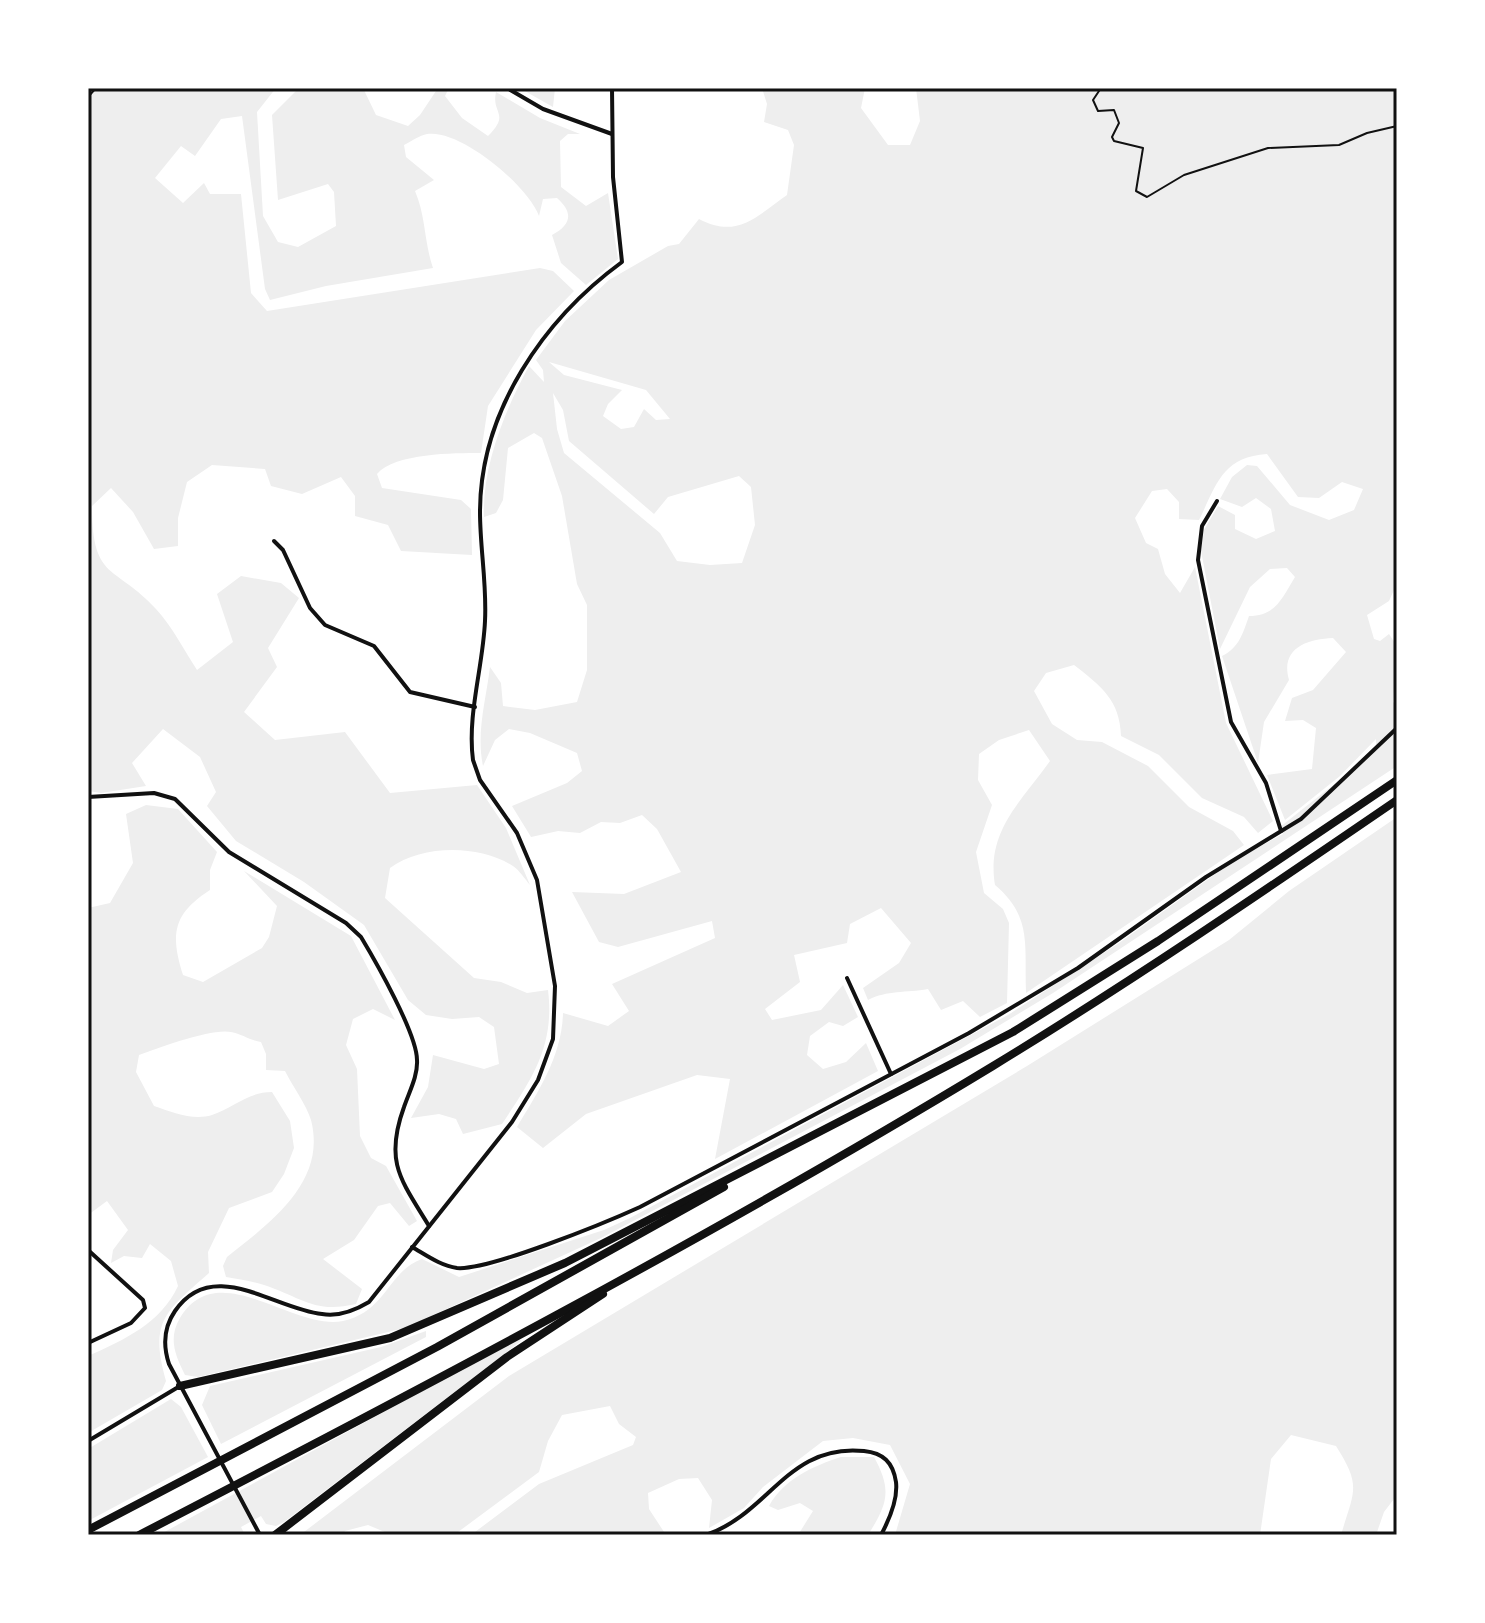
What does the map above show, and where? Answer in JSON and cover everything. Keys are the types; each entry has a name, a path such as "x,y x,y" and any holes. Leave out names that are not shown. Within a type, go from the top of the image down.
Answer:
{"highway":[{"path":"180,1386 364,1345 428,1324 565,1263 1013,1032 1397,780"},
{"path":"275,1535 544,1332 1173,954 1397,800"},
{"path":"88,1530 437,1347 876,1103"},
{"path":"139,1535 420,1390 860,1144"}],"street":[{"path":"507,88 543,109 612,134"},
{"path":"260,1535 166,1355 166,1331 174,1313 195,1293 213,1286 234,1286 313,1313 348,1312 376,1296 521,1108 544,1067 556,1019 555,986 537,880 517,833 475,770 471,750 486,598 480,511 492,447 508,396 539,343 579,297 622,262 613,177 612,88"},
{"path":"1217,501 1202,526 1198,560 1231,722 1266,783 1281,831"},
{"path":"274,541 283,550 310,608 325,625 374,646 410,692 475,707"},
{"path":"412,1247 441,1264 468,1268 589,1229 640,1207 1046,988 1206,877 1281,831 1334,790 1397,727"},
{"path":"88,797 154,793 175,799 191,811 229,852 346,923 361,937 416,1047 415,1076 394,1133 393,1151 399,1175 429,1226"},
{"path":"847,978 891,1074"},
{"path":"88,1250 143,1300 145,1308 120,1330 88,1343"},
{"path":"88,1441 180,1386"},
{"path":"706,1535 748,1514 775,1484 827,1451 877,1453 889,1461 896,1488 881,1535"}],"path":[{"path":"88,97 96,88"},
{"path":"1101,88 1093,100 1098,111 1114,110 1119,123 1114,131 1114,141 1143,148 1136,191 1147,197 1184,175 1268,148 1339,145 1367,133 1397,126"}],"shaded area":[{"path":"88,88 276,88 257,112 263,216 278,242 298,247 336,226 334,192 328,184 278,200 272,115 299,88 363,88 376,115 408,126 420,115 438,88 449,88 445,96 462,118 488,136 499,118 496,92 540,118 580,134 568,134 560,141 561,187 586,206 608,193 618,259 586,285 561,263 552,235 563,227 568,214 557,198 543,199 539,216 522,190 492,162 457,140 427,134 404,145 406,157 434,180 415,191 433,268 326,286 270,300 265,289 242,116 221,119 195,156 181,146 155,178 183,203 204,183 210,194 241,194 251,293 267,311 540,268 553,271 574,291 536,330 488,406 481,453 411,458 386,467 377,474 382,488 461,500 471,509 472,555 401,551 388,525 355,516 355,496 341,477 302,494 271,486 265,469 212,465 187,482 178,518 178,546 154,549 133,512 111,488 92,506 96,548 101,560 162,616 197,670 233,642 217,594 241,576 281,583 299,598 268,648 277,667 244,712 275,740 345,732 390,793 477,785 506,828 530,885 515,868 499,859 467,851 434,851 403,860 390,868 385,898 474,978 501,982 527,993 548,990 548,1028 539,1061 502,1124 463,1134 456,1119 439,1114 411,1118 428,1087 433,1055 484,1069 499,1064 494,1027 479,1017 452,1019 426,1015 408,1000 364,925 304,882 236,841 207,806 216,792 200,757 163,729 132,763 146,786 101,793 88,791"},
{"path":"519,88 555,88 553,107 523,90"},
{"path":"762,88 865,88 861,108 888,145 910,145 920,121 916,88 1397,88 1397,583 1389,601 1367,615 1374,639 1380,641 1389,634 1397,646 1393,702 1397,706 1397,766 1053,993 960,1049 601,1238 405,1328 198,1377 185,1375 174,1346 176,1325 196,1300 214,1293 235,1294 323,1321 343,1321 369,1309 402,1272 422,1259 459,1277 604,1230 630,1218 1008,1015 1119,943 1235,860 1283,834 1280,827 1342,778 1376,745 1376,739 1340,776 1285,820 1267,775 1312,769 1316,728 1303,720 1285,721 1292,698 1313,690 1346,652 1333,638 1313,641 1292,653 1287,669 1289,680 1264,722 1258,763 1222,656 1236,644 1249,616 1272,609 1295,577 1287,568 1270,569 1250,587 1220,649 1201,551 1204,530 1218,506 1235,515 1235,529 1256,539 1275,531 1271,509 1256,498 1242,507 1220,499 1232,477 1247,465 1257,466 1290,505 1329,520 1354,510 1363,489 1342,482 1319,498 1298,497 1267,454 1252,456 1230,467 1217,484 1199,520 1179,519 1179,502 1167,489 1152,491 1135,518 1146,543 1158,549 1165,574 1180,593 1195,567 1226,723 1273,821 1258,833 1244,817 1202,798 1159,755 1121,736 1113,703 1074,665 1046,673 1034,691 1052,724 1077,740 1102,742 1148,766 1189,807 1233,831 1244,845 1026,993 1021,921 1016,909 995,885 994,866 996,849 1008,818 1050,761 1029,730 999,740 979,754 978,780 992,805 976,852 984,893 1003,909 1009,923 1007,1003 980,1017 963,1001 941,1010 928,989 890,993 868,1000 863,988 899,963 911,943 881,908 850,924 847,943 794,955 800,982 765,1009 772,1020 821,1010 843,985 858,1017 843,1026 829,1022 810,1036 807,1055 823,1069 846,1062 866,1043 878,1071 715,1159 730,1079 697,1075 586,1114 543,1148 517,1127 554,1059 563,1013 608,1026 629,1011 612,984 715,938 712,921 618,947 599,942 572,892 624,894 681,872 657,829 642,815 620,823 601,822 580,833 558,831 531,837 512,806 567,783 582,771 577,753 530,733 509,729 495,740 483,766 481,729 490,667 501,683 503,706 535,710 577,702 587,670 587,605 577,584 562,496 542,438 534,433 508,448 503,500 496,513 484,517 491,458 504,420 529,366 544,382 543,370 536,360 565,321 609,280 668,246 679,244 699,219 724,227 746,223 787,195 794,145 788,130 764,122 767,104","holes":["549,362 646,390 670,419 656,420 644,409 634,427 621,429 603,416 608,404 622,390 564,375","553,393 563,410 569,441 654,514 668,497 739,476 751,487 755,525 742,563 710,565 677,561 660,533 564,453 557,429"]},
{"path":"146,805 178,809 217,852 210,870 210,890 188,908 178,926 177,948 183,975 203,982 262,948 269,937 277,906 244,871 351,936 395,1020 373,1009 353,1019 346,1045 357,1069 360,1136 371,1158 386,1166 417,1221 409,1226 390,1203 378,1206 354,1240 323,1259 362,1289 356,1304 318,1306 264,1285 226,1277 223,1266 227,1257 277,1215 303,1181 311,1163 314,1142 309,1114 285,1071 266,1070 266,1054 261,1042 239,1034 211,1033 139,1055 136,1072 154,1106 175,1113 205,1117 255,1095 272,1092 290,1121 294,1148 284,1174 272,1192 229,1208 208,1252 209,1273 181,1298 165,1319 159,1344 166,1381 162,1390 88,1433 88,1356 128,1337 152,1320 178,1286 171,1261 150,1244 142,1258 124,1256 111,1263 113,1250 128,1230 107,1201 88,1215 88,908 110,903 133,863 126,814"},
{"path":"1397,817 1397,1495 1384,1512 1376,1535 1341,1535 1353,1489 1350,1471 1336,1446 1291,1435 1271,1459 1260,1535 895,1535 910,1484 890,1445 853,1438 823,1441 763,1487 744,1508 709,1528 712,1500 698,1478 679,1479 648,1493 649,1509 666,1535 471,1535 539,1484 633,1445 636,1437 619,1424 610,1406 562,1415 548,1441 539,1472 454,1535 392,1535 368,1525 345,1531 342,1535 300,1535 509,1376 1027,1066 1229,940 1289,891"},
{"path":"426,1331 426,1337 221,1444 202,1405 210,1386 381,1347"},
{"path":"519,1338 521,1341 284,1522 276,1526 266,1524 261,1516 241,1527 245,1535 159,1535"},
{"path":"171,1399 181,1407 208,1457 88,1521 88,1449"},
{"path":"841,1457 874,1457 885,1488 883,1505 875,1524 868,1535 798,1535 813,1511 800,1503 778,1510 769,1506 791,1481"}]}
